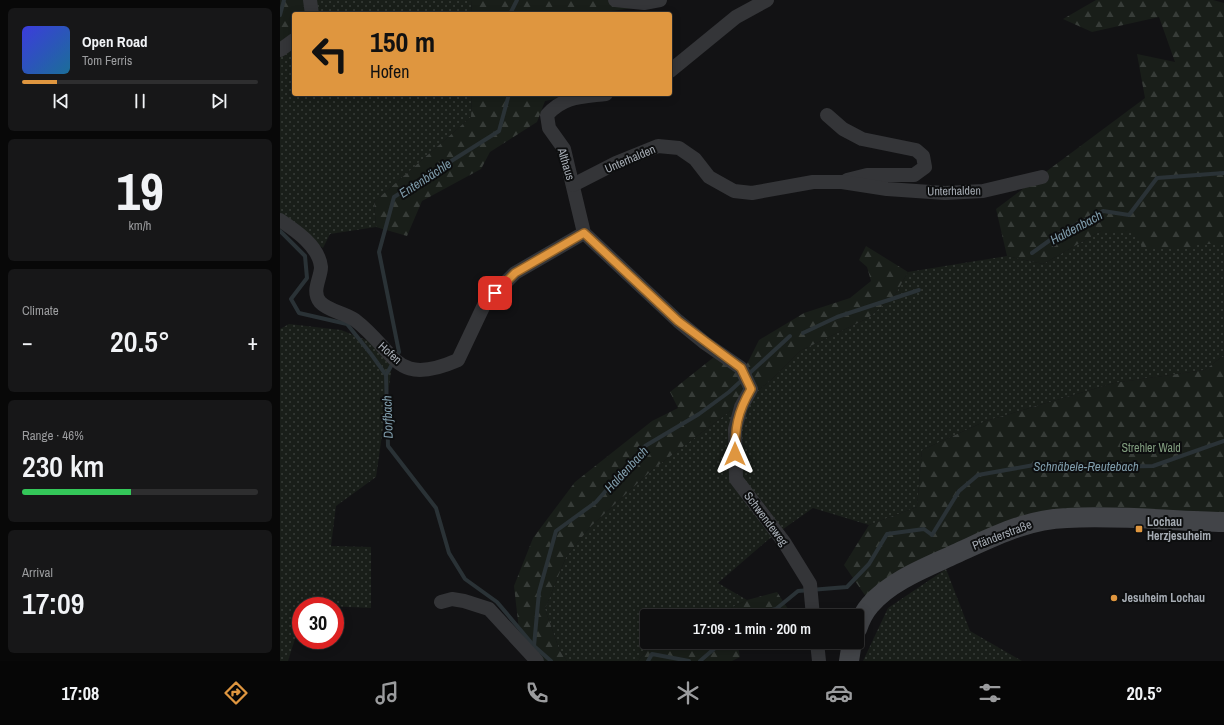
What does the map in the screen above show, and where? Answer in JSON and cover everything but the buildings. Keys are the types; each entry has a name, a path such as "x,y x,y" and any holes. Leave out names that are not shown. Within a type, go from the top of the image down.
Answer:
{"street":[{"path":"310,0 312,12"},
{"path":"616,0 644,3 660,0"},
{"path":"672,69 736,17 767,0"},
{"path":"280,50 292,41"},
{"name":"Althaus","path":"584,233 564,149 549,128 547,115 557,104 576,98 591,96"},
{"name":"Unterhalden","path":"827,114 843,129 862,139 916,150 923,156 925,167 914,175 867,175 842,182"},
{"name":"Unterhalden","path":"573,185 616,163 658,146 679,148 695,159 709,178 734,191 752,193 813,182 842,182 887,190 945,192 983,191 1042,177"},
{"name":"Hofen","path":"280,220 307,241 317,255 321,267 316,294 320,302 353,319 366,329 389,355 401,365 421,371 443,367 458,360 485,303 515,273 584,233"},
{"name":"Schwendeweg","path":"584,233 678,321 741,368 751,389 741,407 735,429 736,479 784,542 811,590 812,609"},
{"name":"Pfänderstraße","path":"864,613 871,604 898,582 922,569 1012,529 1040,521 1066,518 1146,518 1224,522"},
{"path":"441,602 452,599 464,601 489,609 537,661"},
{"path":"818,649 819,661"},
{"path":"849,661 851,649"}],"green space":[{"path":"280,0 309,0 310,12 292,12 292,41 280,50"},
{"path":"309,0 471,0 472,12 310,12"},
{"path":"471,0 615,0 634,8 603,12 472,12"},
{"path":"1096,0 1213,0 1224,3 1224,244 1195,244 1187,249 1143,248 1133,231 1101,231 1043,264 1007,256 996,209 1145,98 1137,54 1175,62 1159,17 1092,32 1063,19"},
{"path":"292,41 292,96 472,96 471,117 374,202 376,227 330,234 323,248 280,216 280,50"},
{"path":"472,96 571,96 545,101 537,122 490,152 481,169 422,201 407,236 376,227 374,202 471,117"},
{"path":"1101,231 1133,231 1195,244 1224,244 1224,355 1205,370 1114,383 986,421 922,450 917,507 869,525 813,508 769,539 718,583 747,600 729,609 640,609 640,649 647,649 638,661 567,661 559,649 545,609 566,557 590,527 652,470 770,381 800,351 868,318 895,295 908,272 1007,256 1043,264"},
{"path":"866,246 908,272 895,295 868,318 800,351 770,381 652,470 590,527 566,557 545,609 559,649 567,661 530,661 520,639 514,586 533,538 575,482 652,421 678,408 670,392 714,357 741,376 759,340 804,313 850,298 871,281 867,267 859,260"},
{"path":"289,324 341,330 394,351 376,477 336,506 331,546 371,547 371,608 344,607 344,597 292,597 292,648 288,661 280,661 280,329"},
{"name":"Strehler Wald","path":"1224,355 1224,522 1040,521 871,604 844,565 869,525 917,507 922,450 986,421 1114,383 1205,370"},
{"path":"946,569 970,631 1022,661 863,661 888,608"},
{"path":"777,592 788,609 729,609 747,600"},
{"path":"647,649 738,649 740,657 732,661 638,661"}],"waterway":[{"name":"Dorfbach","path":"280,15 284,0"},
{"name":"Entenbächle","path":"511,12 517,0"},
{"name":"Entenbächle","path":"386,375 399,352 379,252 394,197 499,131 508,96"},
{"name":"Haldenbach","path":"1032,253 1060,233 1103,211 1129,215 1157,178 1224,173"},
{"name":"Dorfbach","path":"280,231 305,256 307,278 291,299 299,313 347,324 386,375 388,446 436,508 449,553 465,579 497,602 534,646 551,661"},
{"name":"Haldenbach","path":"803,333 837,317 919,290"},
{"name":"Haldenbach","path":"534,646 539,592 556,531 596,502 645,446 699,414 729,392 790,336"},
{"name":"Schnäbele-Reutebach","path":"776,609 798,591 847,587 869,564 887,534 924,529 932,535 959,491 978,475 1034,465 1104,467 1153,466 1224,441"},
{"name":"Schnäbele-Reutebach","path":"700,661 714,649"},
{"name":"Schnäbele-Reutebach","path":"648,661 652,654 689,661"}],"place":[{"name":"Lochau Herzjesuheim","path":"1139,529"},
{"name":"Jesuheim Lochau","path":"1114,598"}],"route":[{"path":"495,293 515,273 584,233 678,321 705,343 741,368 751,389 741,407 735,429 735,454"}]}
